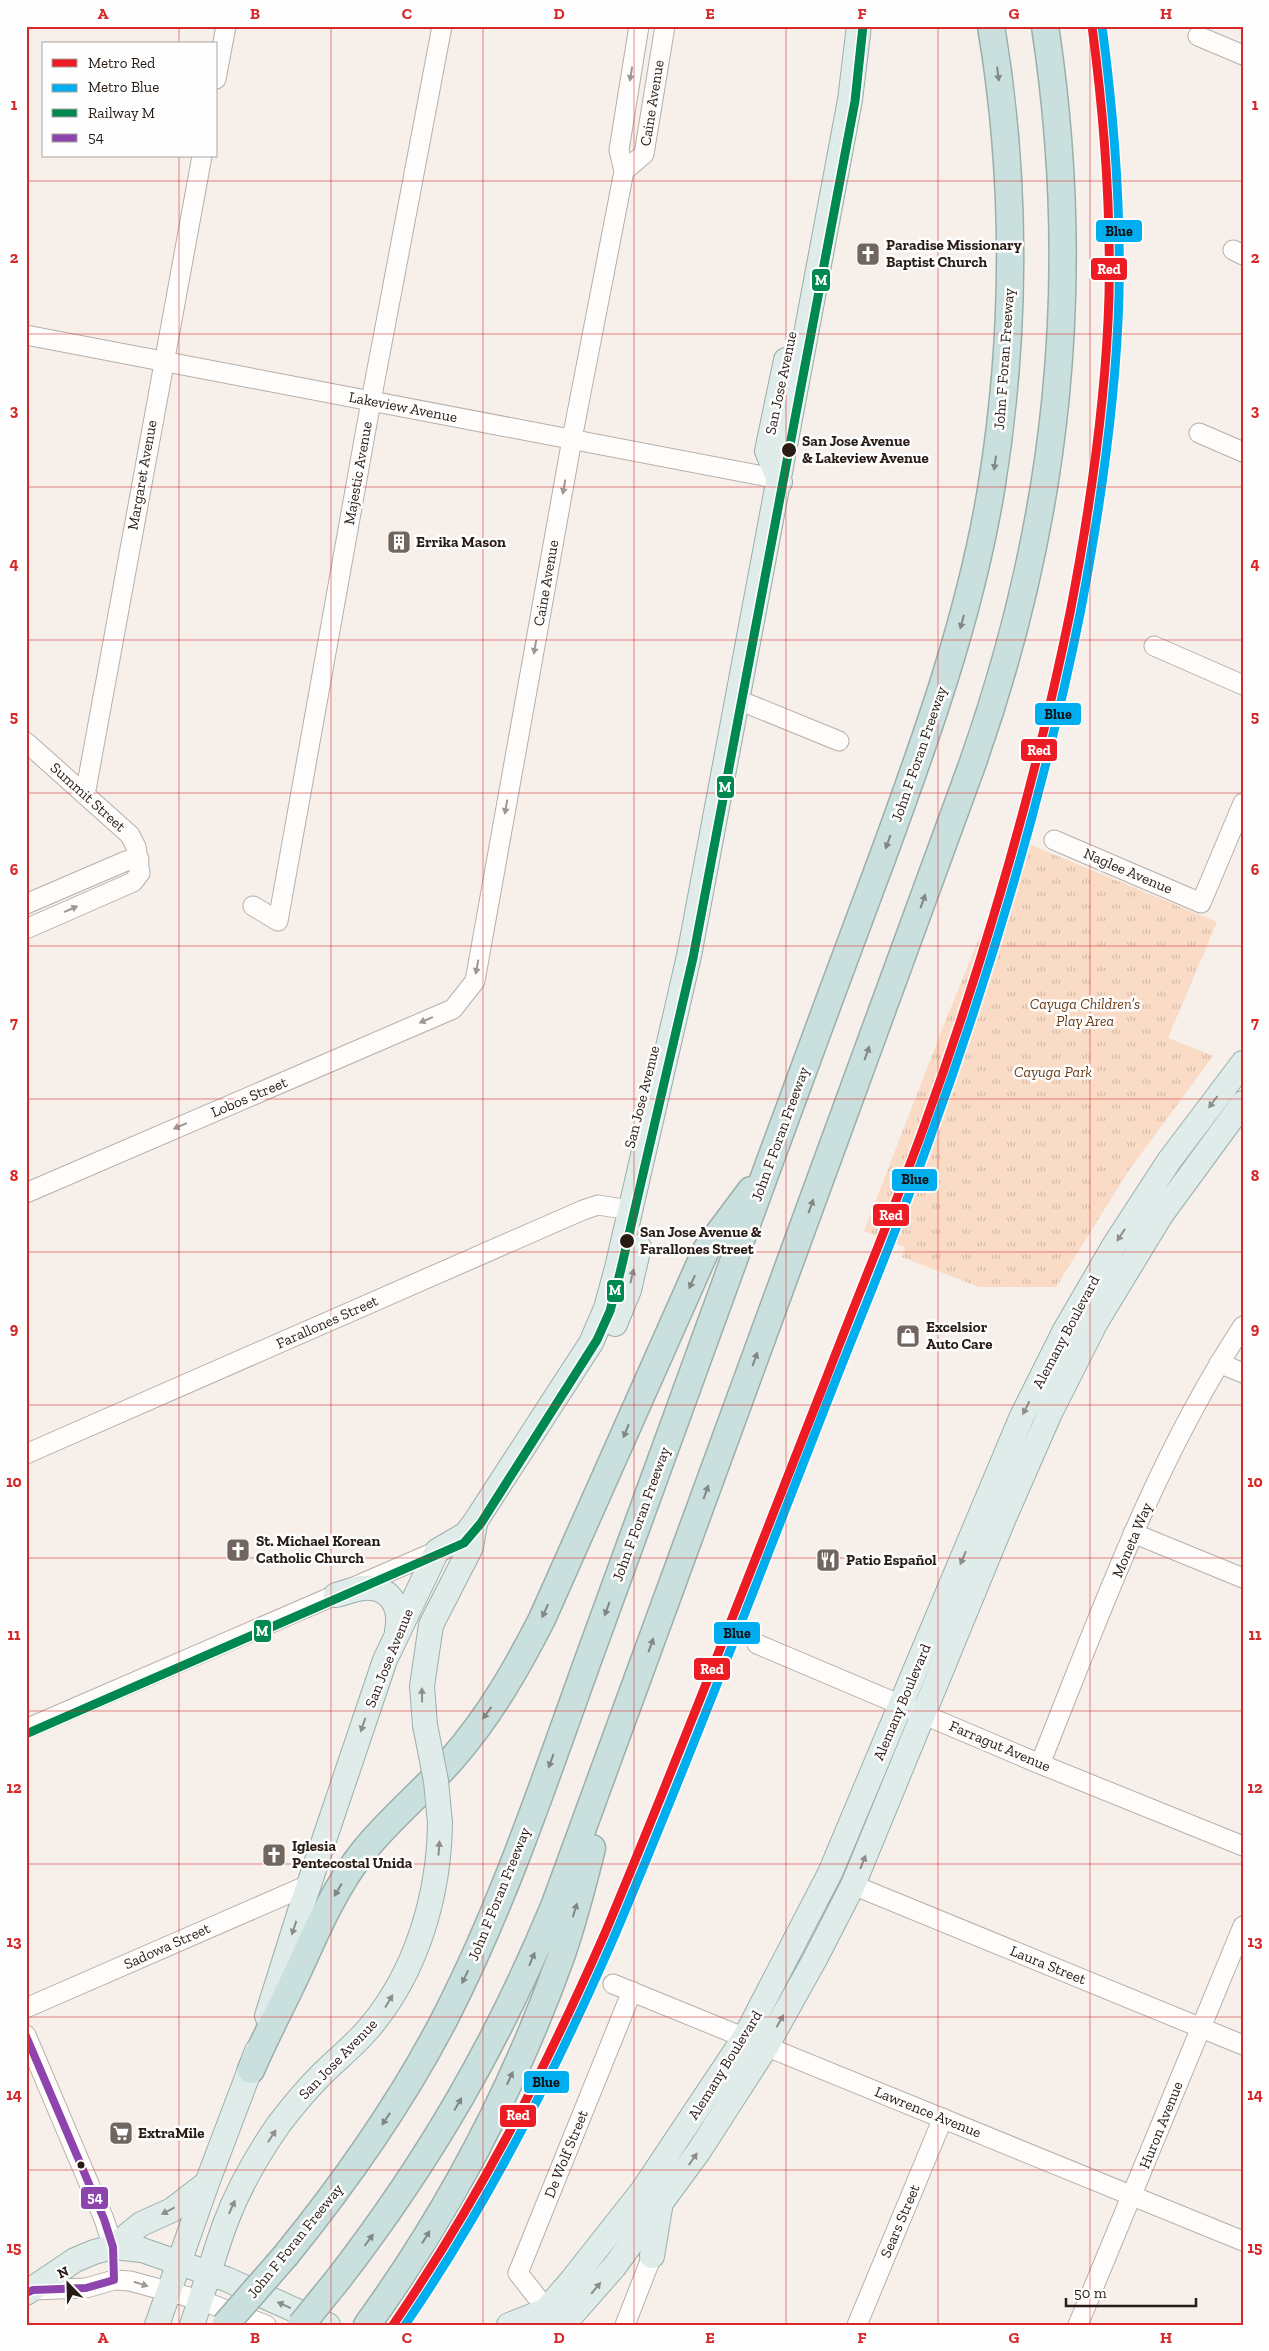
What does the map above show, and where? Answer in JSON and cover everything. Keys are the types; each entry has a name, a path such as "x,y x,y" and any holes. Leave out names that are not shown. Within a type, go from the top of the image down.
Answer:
{"highway":[{"name":"John F Foran Freeway","path":"225,2325 286,2255 340,2186 398,2100 442,2024 474,1958 537,1799 935,712 957,640 984,530 1005,378 1010,264 1006,152 991,26"},
{"path":"301,2325 339,2278 417,2171 456,2108 493,2041 526,1973 555,1904 634,1691 972,765 1008,657 1024,594 1041,510 1053,435 1060,360 1064,246 1059,152 1045,26"},
{"path":"251,2070 328,1907 344,1879 363,1852 384,1828 454,1756 474,1732 514,1672 542,1619 706,1250 767,1169"},
{"path":"367,2325 432,2227 468,2162 511,2076 544,2000 578,1900 634,1691"}],"main road":[{"name":"San Jose Avenue","path":"157,2325 207,2183 251,2070 308,1885 385,1660 437,1551 466,1534 475,1522 590,1343 606,1308 682,987 850,100 859,26"},
{"name":"Alemany Boulevard","path":"548,2320 643,2190 745,2037 830,1873 1022,1416 1064,1332 1115,1244 1169,1161 1243,1063"},
{"name":"Alemany Boulevard","path":"548,2320 614,2267 699,2151 766,2046 853,1885 1004,1518 1050,1413 1096,1322 1161,1215 1243,1103"},
{"name":"San Jose Avenue","path":"192,2325 225,2223 235,2200 279,2124 321,2074 370,2028 384,2009 406,1970 423,1929 434,1887 440,1823 436,1781 424,1725 422,1686 432,1625 471,1547 475,1522"},
{"path":"432,1625 442,1575 437,1551"},
{"path":"336,1595 363,1588 384,1590 392,1596 396,1604 399,1622 396,1636"},
{"path":"113,2247 141,2224 172,2210 207,2183"},
{"path":"652,2256 661,2204"},
{"path":"30,2292 75,2260 94,2252 113,2247 142,2250 210,2272 328,2325"},
{"path":"509,2325 548,2320"}],"street":[{"path":"218,68 226,26"},
{"name":"Majestic Avenue","path":"252,906 278,921 371,401 442,26"},
{"name":"Caine Avenue","path":"465,994 474,981 572,439 624,171 619,150 639,26"},
{"name":"Caine Avenue","path":"624,171 644,154 665,26"},
{"path":"1198,36 1243,55"},
{"name":"Margaret Avenue","path":"85,795 202,158"},
{"name":"Lakeview Avenue","path":"26,335 779,479"},
{"path":"1199,433 1243,452"},
{"path":"1154,646 1243,686"},
{"path":"736,699 839,741"},
{"name":"Summit Street","path":"26,742 130,835 139,859"},
{"name":"Naglee Avenue","path":"1054,840 1201,902 1243,803"},
{"path":"26,904 126,861 139,859 140,872 133,882 26,929"},
{"name":"Lobos Street","path":"26,1193 453,1009 465,994"},
{"name":"Farallones Street","path":"26,1454 584,1210 598,1206 630,1210"},
{"name":"Moneta Way","path":"1040,1764 1133,1533 1177,1440 1219,1363 1243,1326"},
{"path":"1219,1363 1243,1373"},
{"path":"1133,1533 1243,1578"},
{"path":"26,1729 437,1551"},
{"name":"Farragut Avenue","path":"757,1644 1040,1764 1243,1846"},
{"name":"Sadowa Street","path":"26,2008 308,1885"},
{"name":"Laura Street","path":"853,1885 1243,2045"},
{"name":"Huron Avenue","path":"1078,2325 1243,1926"},
{"name":"Lawrence Avenue","path":"613,1984 1243,2241"},
{"name":"De Wolf Street","path":"548,2320 518,2273 632,1991"},
{"path":"26,2035 104,2219 113,2247"},
{"name":"Sears Street","path":"857,2325 943,2118"},
{"path":"625,2325 652,2256"},
{"path":"30,2292 86,2288 114,2280 130,2281 200,2300 266,2325"}],"green space":[{"name":"Cayuga Park","path":"1019,840 1217,922 1168,1038 1213,1056 1129,1170 1056,1287 979,1287 902,1257 905,1247 864,1231 943,1027"}],"metro line":[{"name":"Red","path":"393,2325 454,2230 508,2134 534,2085 605,1933 689,1728 898,1195 944,1069 986,940 1023,810 1056,679 1084,534 1101,415 1109,296 1109,228 1103,127 1092,26"},
{"name":"Blue","path":"405,2325 465,2231 519,2136 592,1987 614,1937 698,1732 920,1167 996,942 1033,812 1066,680 1094,535 1111,416 1119,296 1119,228 1113,127 1102,26"}],"rail line":[{"name":"M","path":"26,1734 464,1543 481,1523 597,1340 610,1311 621,1269 693,958 855,101 863,26"}],"transit line":[{"name":"54","path":"26,2036 104,2219 113,2247 114,2280 86,2288 33,2290 26,2293"}],"place":[{"name":"Paradise Missionary Baptist Church","path":"868,254"},
{"name":"San Jose Avenue & Lakeview Avenue","path":"789,450"},
{"name":"Errika Mason","path":"399,542"},
{"name":"San Jose Avenue & Farallones Street","path":"627,1241"},
{"name":"Excelsior Auto Care","path":"908,1336"},
{"name":"St. Michael Korean Catholic Church","path":"238,1550"},
{"name":"Patio Español","path":"828,1560"},
{"name":"Iglesia Pentecostal Unida","path":"274,1855"},
{"name":"ExtraMile","path":"121,2133"}],"park label":[{"name":"Cayuga Children’s Play Area","path":"1085,1012"}]}
